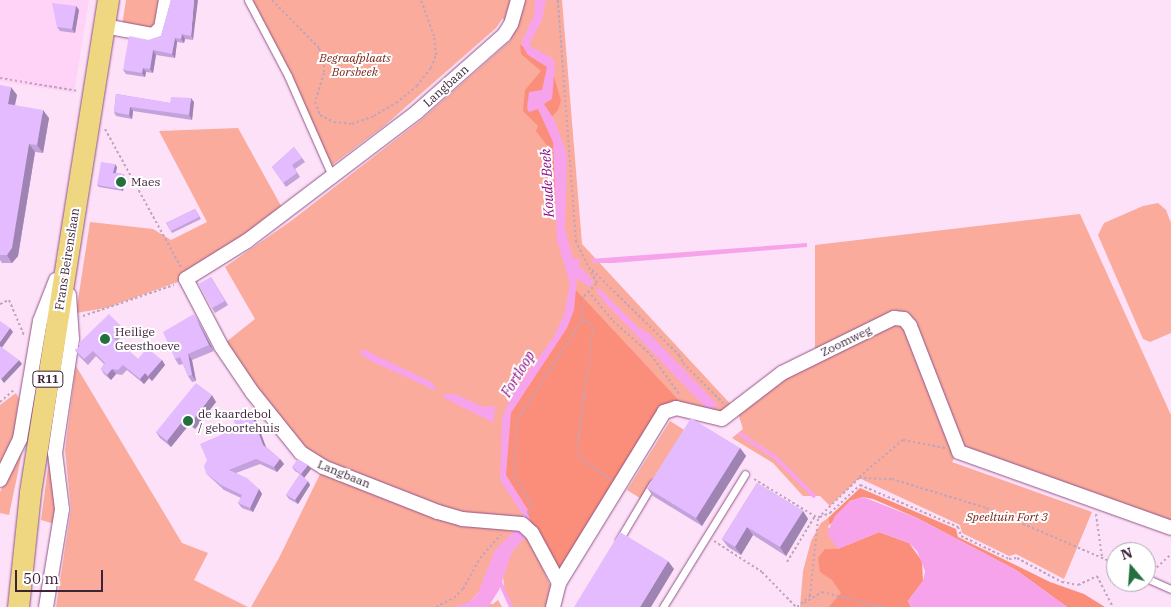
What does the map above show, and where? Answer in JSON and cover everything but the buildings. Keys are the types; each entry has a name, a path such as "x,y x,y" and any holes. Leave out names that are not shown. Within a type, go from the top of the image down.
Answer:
{"main road":[{"name":"Frans Beirenslaan","path":"18,607 30,492 108,0"},
{"name":"Frans Beirenslaan","path":"5,607 21,519 30,492"}],"street":[{"path":"104,26 153,35 162,28 166,0"},
{"name":"Langbaan","path":"518,0 511,24 504,35 417,112 285,213 186,279 221,346 252,392 290,442 308,458 323,467 438,512 462,518 523,526"},
{"path":"46,607 62,509 55,453 71,352 70,287 66,265"},
{"path":"0,480 20,439 40,321 55,282 66,265"},
{"name":"Zoomweg","path":"553,607 559,583 664,412 676,408 722,419 782,373 894,318 904,319 910,326 959,452"},
{"path":"959,452 1171,528"},
{"path":"523,526 559,583"}],"lane":[{"path":"248,0 288,76 333,178"},
{"path":"612,551 660,472"},
{"path":"663,607 745,474"},
{"path":"1156,582 1171,589"}],"path":[{"path":"272,0 319,48 324,60 324,73 315,102 320,115 334,122 352,124 374,116 396,103 417,86 431,68 436,55 434,36 421,0"},
{"path":"558,0 578,252 592,270 680,355 683,363 733,412"},
{"path":"0,78 78,91"},
{"path":"70,320 186,279 113,139 101,126"},
{"path":"530,512 531,504 514,475 517,420 583,316 584,296 597,283 592,270"},
{"path":"588,291 613,321 650,355 670,385 698,414"},
{"path":"0,304 9,300 26,340 35,349"},
{"path":"583,316 593,328 579,434 580,458 619,486"},
{"path":"0,402 29,380"},
{"path":"797,607 810,596 818,518 859,478 903,440 959,452"},
{"path":"745,474 818,518"},
{"path":"859,478 892,479 978,505 1017,518 1106,559"},
{"path":"818,518 830,512 860,485 958,527 960,536 1009,559 1017,558 1062,582 1078,584 1097,576 1113,607"},
{"path":"787,562 815,516"},
{"path":"436,607 454,598 463,589 487,550 523,526"},
{"path":"706,536 762,572 797,607"},
{"path":"1156,568 1170,555"},
{"path":"797,607 822,592 882,607"}],"shaded area":[{"path":"0,0 89,0 74,93 0,81"},
{"path":"535,0 546,0 542,20 529,45 552,58 555,63 552,99 544,104 555,121 567,155 565,229 573,258 581,260 578,264 594,282 589,287 577,278 574,310 567,328 511,413 506,475 528,510 523,515 500,480 502,418 513,392 553,338 564,315 570,284 557,240 553,142 538,109 529,112 527,108 529,92 542,90 547,67 528,55 521,43 534,15"},
{"path":"520,45 548,56 561,101 558,110 550,119 564,168 566,199 554,197 553,178 549,175 551,151 536,131 538,126 523,111 525,90 541,71 521,54"},
{"path":"807,243 807,247 614,263 593,263 590,259"},
{"path":"574,288 689,411 664,413 559,583 527,514 503,476 506,418 558,334"},
{"path":"599,288 638,327 650,334 718,405 709,410 697,399 606,304 596,291"},
{"path":"363,349 433,383 436,391 373,362 360,354"},
{"path":"444,394 455,394 483,407 495,406 494,423 444,398"},
{"path":"860,488 956,529 958,537 1050,582 1084,594 1105,607 1067,607 1016,570 917,518 873,499 863,497 850,501 830,525 828,518"},
{"path":"863,497 917,518 1016,570 1067,607 911,607 908,601 923,581 925,571 917,551 909,543 879,532 838,549 827,533 835,516 850,501"},
{"path":"516,529 525,537 512,552 499,590 488,607 455,607 471,601 478,593 495,550"},
{"path":"879,532 909,543 922,561 923,581 908,601 911,607 829,607 841,593 832,580 820,572 818,558 825,549 838,549"}],"green space":[{"path":"126,0 161,0 157,27 153,31 122,26"},
{"path":"248,0 562,0 582,244 736,410 815,356 815,245 1080,214 1171,415 1171,528 955,457 952,462 1092,512 1064,579 1016,554 1009,556 962,533 960,525 859,478 830,506 820,496 803,496 773,463 732,438 743,429 737,410 722,419 689,411 574,289 523,519 483,587 471,601 493,604 498,600 502,607 251,607 279,558 323,468 316,464 221,346 255,319 225,267 291,221 421,120 511,40 503,18 496,28 384,126 328,168"},
{"path":"238,128 285,213 186,279 106,308 76,313 90,222 153,229 171,240 207,222 159,131"},
{"path":"1158,203 1166,210 1171,223 1171,333 1150,342 1143,339 1098,235 1104,223 1143,206"},
{"path":"76,366 182,543 208,553 194,580 248,607 56,607 71,509 65,450"},
{"path":"16,393 19,399 14,435 0,466 0,405"},
{"path":"670,421 689,433 646,502 627,490"},
{"path":"24,443 9,515 0,513 0,492"},
{"path":"51,445 57,490 55,524 41,520"},
{"path":"828,518 832,521 828,527 911,607 800,607 803,571 811,541 821,523"},
{"path":"525,537 532,543 550,585 559,583 550,589 549,607 513,607 505,594 503,577 507,562 514,547"}],"waterway":[{"name":"Koude Beek","path":"740,434 777,459 814,496"},
{"name":"Fortloop","path":"524,509 529,523"},
{"name":"Fortloop","path":"500,582 511,607"}],"place":[{"name":"Maes","path":"121,182"},
{"name":"Heilige Geesthoeve","path":"105,339"},
{"name":"de kaardebol / geboortehuis","path":"188,421"}],"park label":[{"name":"Begraafplaats Borsbeek","path":"355,65"},
{"name":"Speeltuin Fort 3","path":"1007,517"}]}
